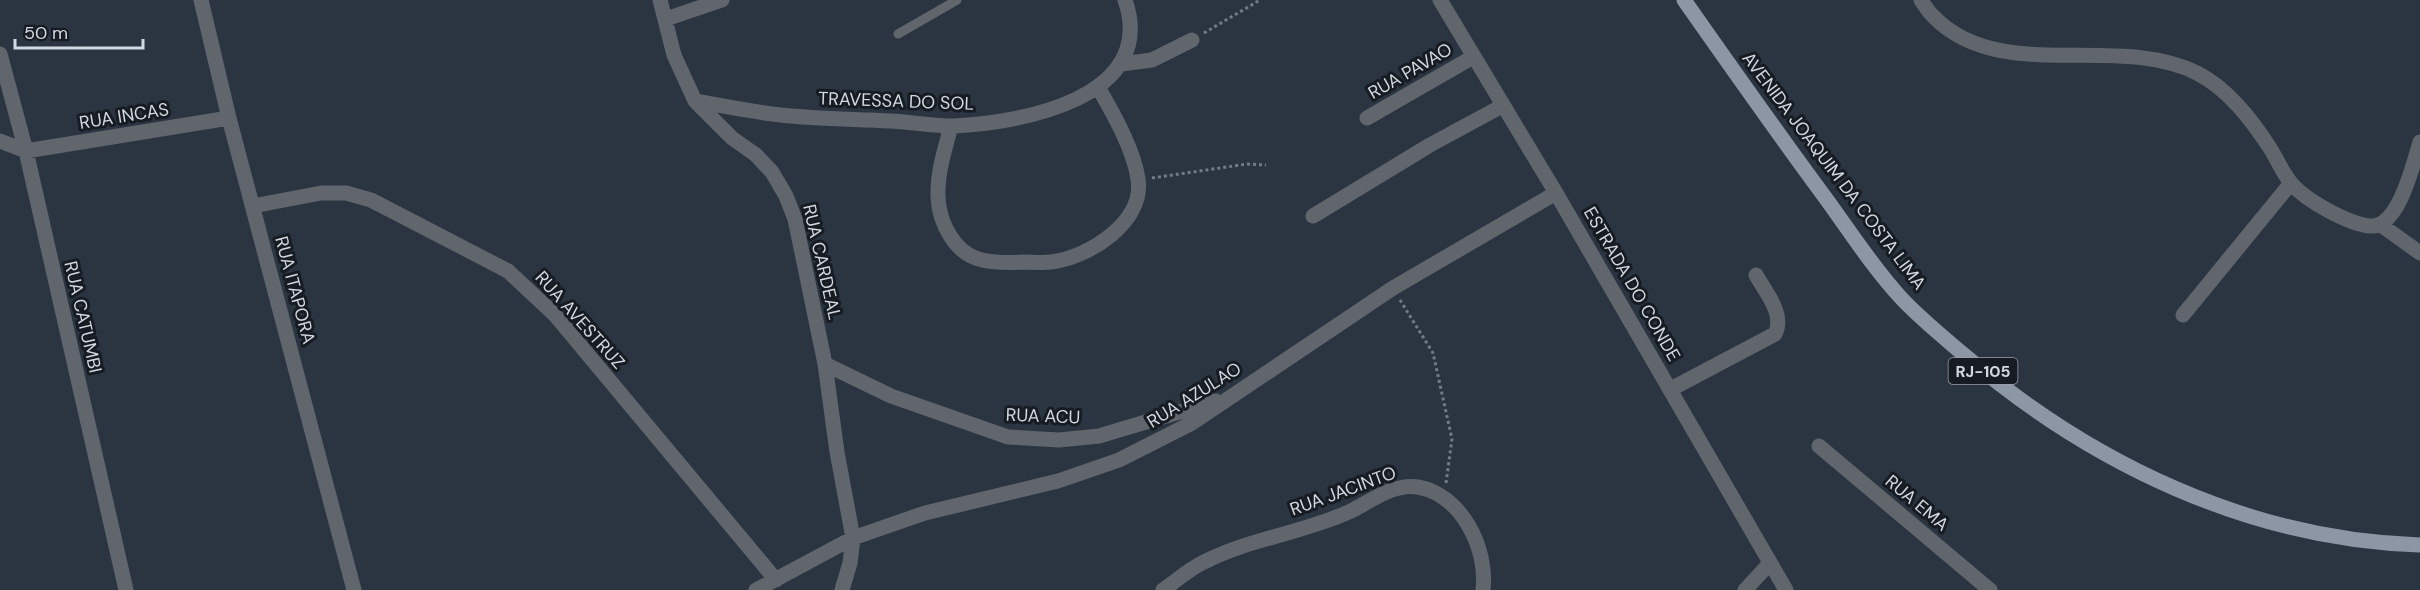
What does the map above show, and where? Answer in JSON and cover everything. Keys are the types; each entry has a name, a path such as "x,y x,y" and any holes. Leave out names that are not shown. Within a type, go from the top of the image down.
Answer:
{"main road":[{"name":"AVENIDA JOAQUIM DA COSTA LIMA","path":"1684,0 1883,277 1925,322 1992,378 2072,436 2160,482 2255,517 2304,531 2353,540 2420,545"}],"street":[{"name":"RUA ITAPORA","path":"201,0 229,118 354,590"},
{"name":"RUA CARDEAL","path":"660,0 674,55 695,101 732,138 756,155 772,172 786,196 795,219 825,364 837,452 853,538 850,563 842,590"},
{"path":"666,18 723,0"},
{"name":"TRAVESSA DO SOL","path":"695,101 778,115 951,126 1025,117 1065,104 1098,87 1111,77 1121,64 1130,38 1125,0"},
{"name":"ESTRADA DO CONDE","path":"1440,0 1556,193 1786,590"},
{"path":"1921,0 1935,18 1962,37 1995,50 2033,55 2138,57 2174,64 2198,74 2240,107 2269,146 2292,183 2319,205 2368,226 2381,225 2390,219 2406,186 2420,142"},
{"path":"1121,64 1152,60 1192,40"},
{"name":"RUA CATUMBI","path":"0,54 26,151 126,590"},
{"name":"RUA PAVAO","path":"1367,118 1473,57"},
{"path":"951,126 940,166 938,197 941,217 950,236 964,251 980,260 1003,262 1051,262 1079,255 1106,240 1126,219 1135,202 1139,180 1115,115 1098,87"},
{"path":"1313,216 1502,106"},
{"name":"RUA INCAS","path":"26,151 229,118"},
{"path":"0,141 26,151"},
{"path":"2183,315 2292,183"},
{"name":"RUA AVESTRUZ","path":"253,206 321,193 346,193 371,200 508,271 555,315 776,580"},
{"name":"RUA AZULAO","path":"756,590 853,538 925,513 1058,481 1119,460 1192,423 1393,288 1556,193"},
{"path":"2381,225 2420,253"},
{"path":"1671,390 1775,334 1779,326 1778,314 1756,276"},
{"name":"RUA ACU","path":"825,364 891,396 1008,437 1059,440 1099,436 1231,396"},
{"name":"RUA EMA","path":"1819,446 1990,590"},
{"name":"RUA JACINTO","path":"1162,590 1201,563 1233,548 1318,524 1388,491 1404,487 1418,487 1444,496"},
{"path":"1444,496 1464,520 1478,545 1483,563 1483,590"},
{"path":"1745,590 1770,563"}],"lane":[{"path":"898,34 957,0"}],"path":[{"path":"1192,40 1260,0"},
{"path":"1139,180 1246,164 1266,165"},
{"path":"1393,288 1433,353 1452,439 1444,496"}]}
